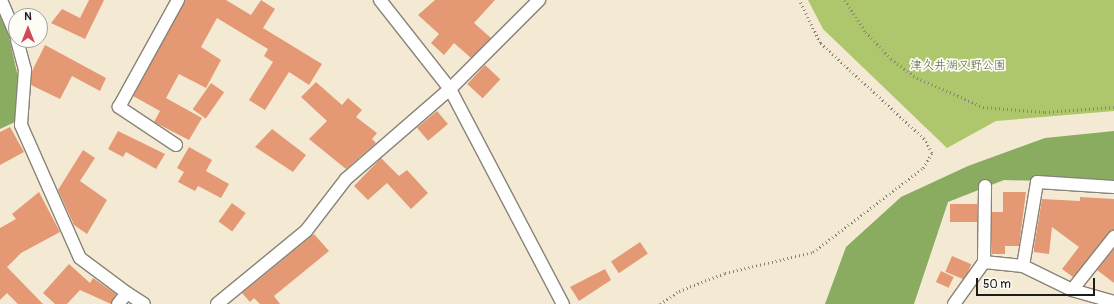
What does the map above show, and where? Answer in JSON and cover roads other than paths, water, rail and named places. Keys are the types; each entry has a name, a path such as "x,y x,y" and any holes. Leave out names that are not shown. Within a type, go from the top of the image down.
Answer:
{"street":[{"path":"1,0 8,17"},
{"path":"176,146 119,107 178,0"},
{"path":"380,0 450,89 563,304"},
{"path":"217,304 306,231 346,179 450,89 539,0"},
{"path":"19,48 25,70 21,126 80,258 144,304"},
{"path":"1023,266 1037,182 1114,186"},
{"path":"954,304 984,262 985,186"},
{"path":"1072,290 1114,237"},
{"path":"984,262 1023,266 1072,290 1114,302"},
{"path":"118,304 127,293"}],"park label":[{"name":"津久井湖又野公園","path":"958,66"}]}
